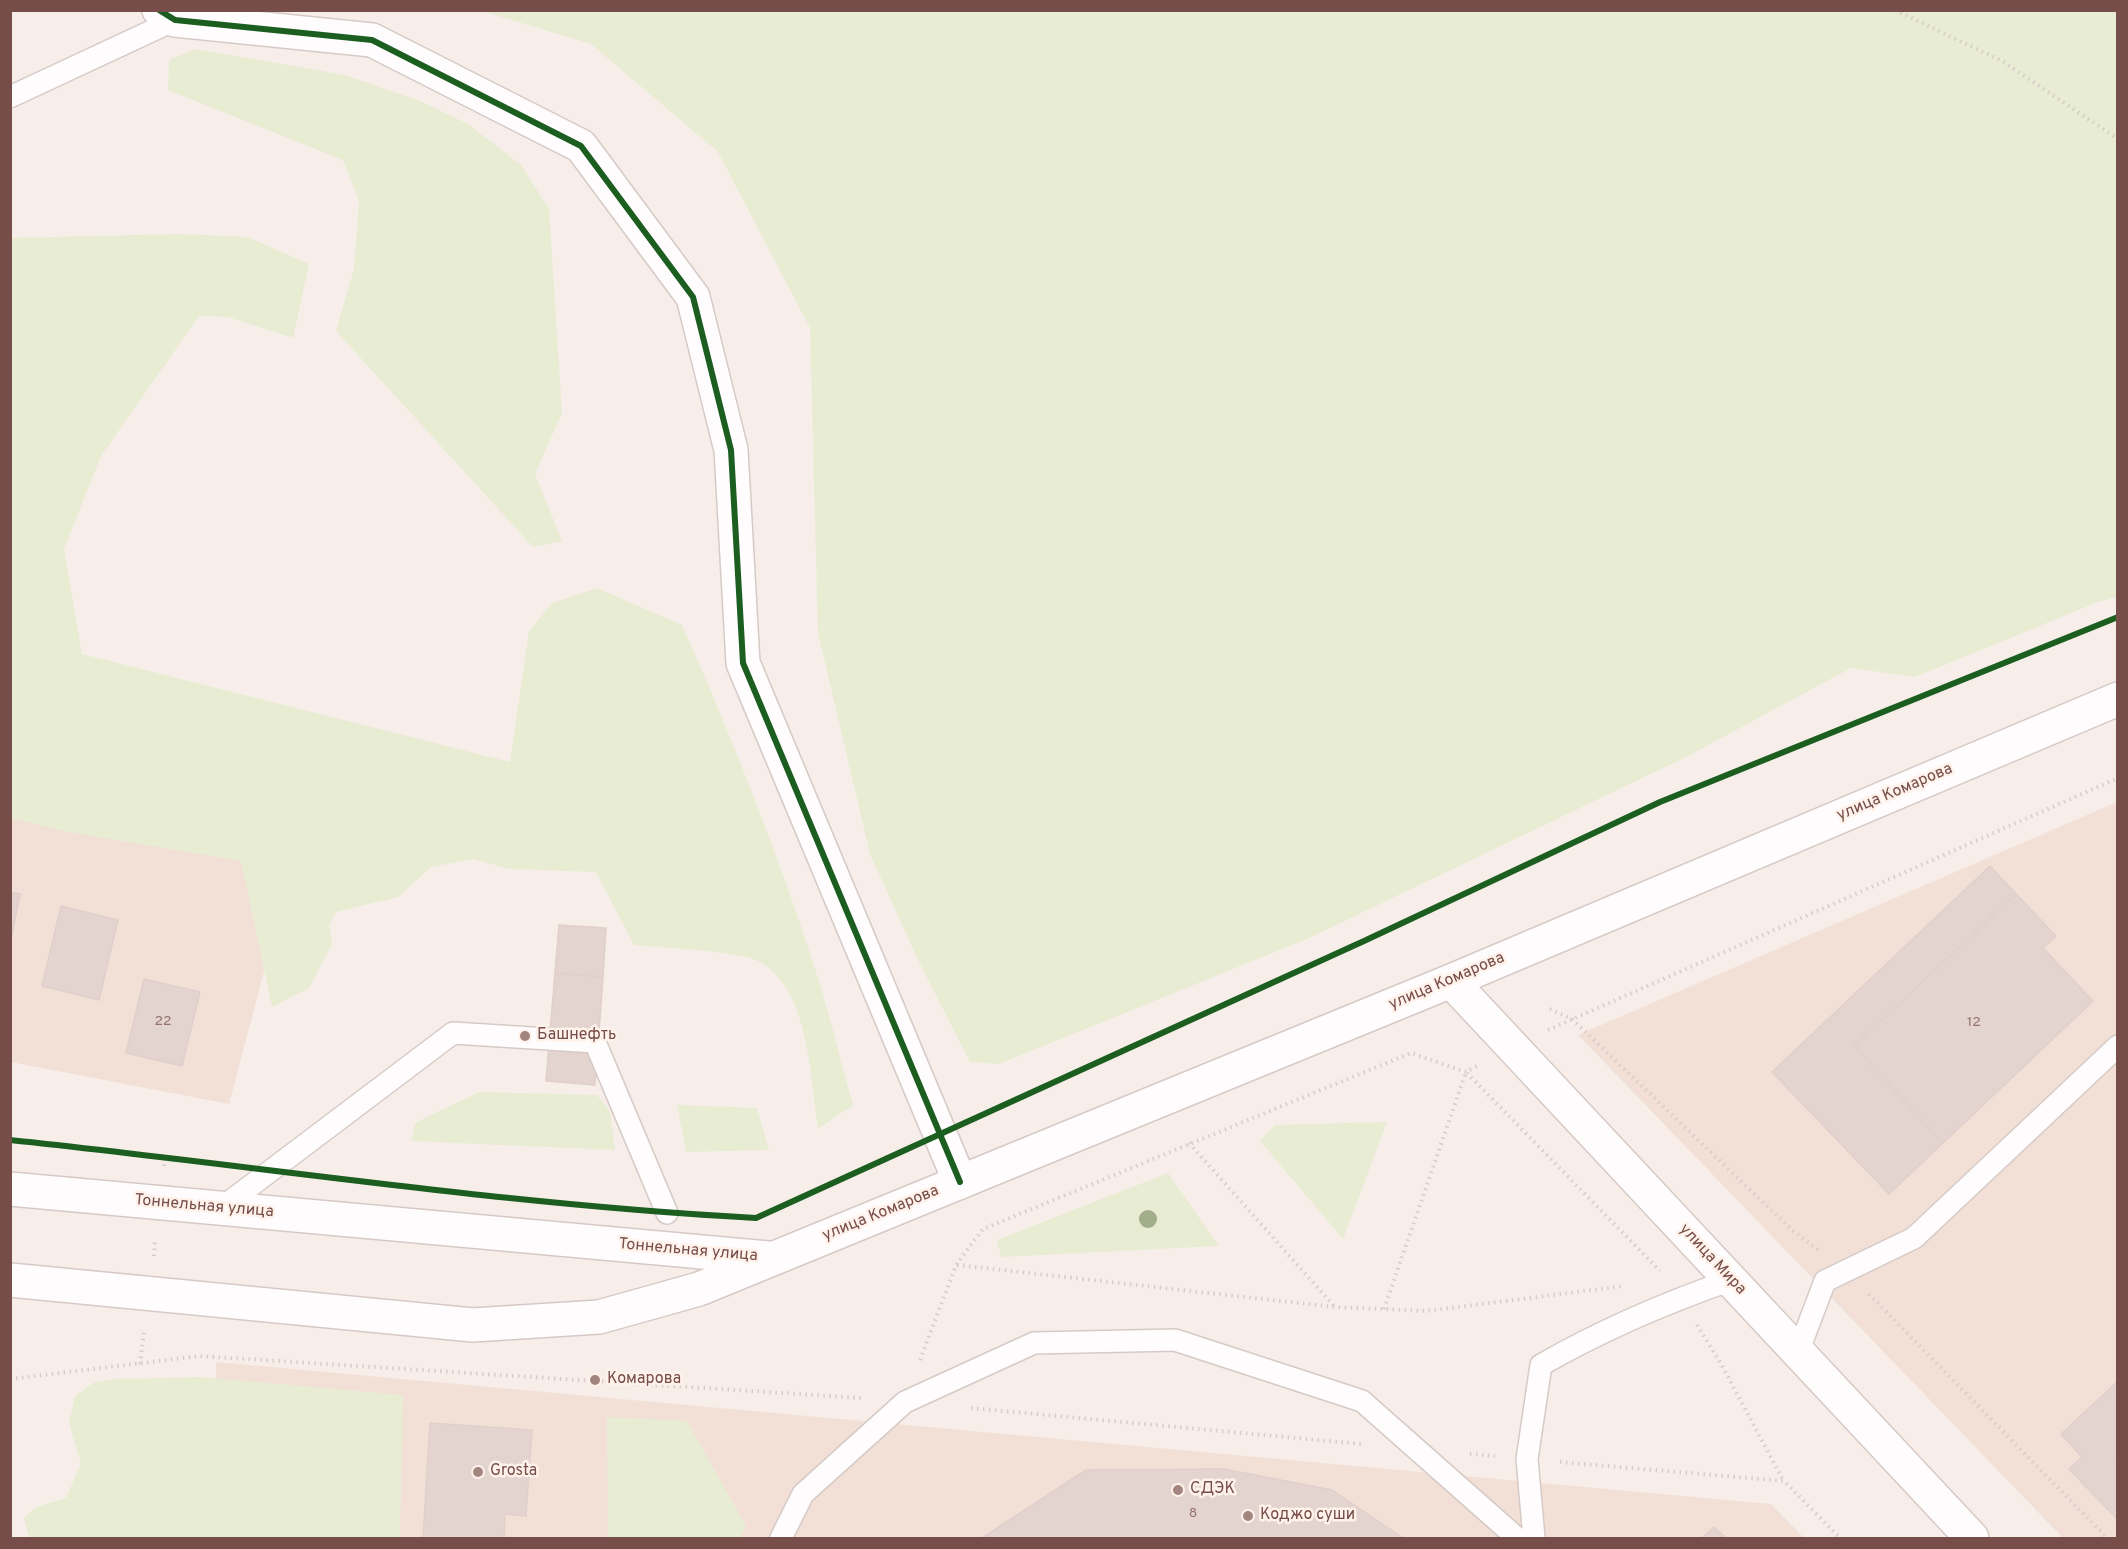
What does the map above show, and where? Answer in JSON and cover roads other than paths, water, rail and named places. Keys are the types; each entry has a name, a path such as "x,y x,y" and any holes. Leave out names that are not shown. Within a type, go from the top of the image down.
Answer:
{"main road":[{"path":"167,15 372,40 581,146 693,297 731,450 743,663 960,1182"},
{"name":"улица Комарова","path":"773,1258 1451,981 2118,699"},
{"name":"улица Мира","path":"1451,981 1972,1539"},
{"name":"Тоннельная улица","path":"10,1190 773,1258"},
{"name":"Тоннельная улица","path":"10,1280 473,1325 599,1317 699,1289 773,1258"}],"lane":[{"path":"10,97 167,15"},
{"path":"220,1209 453,1033 595,1042 667,1213"},
{"path":"1798,1352 1825,1281 1914,1238 2118,1046"},
{"path":"1534,1539 1527,1459 1541,1365 1600,1332 1680,1298 1731,1280"},
{"path":"781,1539 803,1494 905,1402 1034,1343 1174,1340 1362,1401 1517,1539"}],"place":[{"name":"Башнефть","path":"525,1036"},
{"name":"Комарова","path":"595,1380"},
{"name":"Grosta","path":"478,1472"},
{"name":"СДЭК","path":"1178,1490"},
{"name":"Коджо суши","path":"1248,1516"}]}
